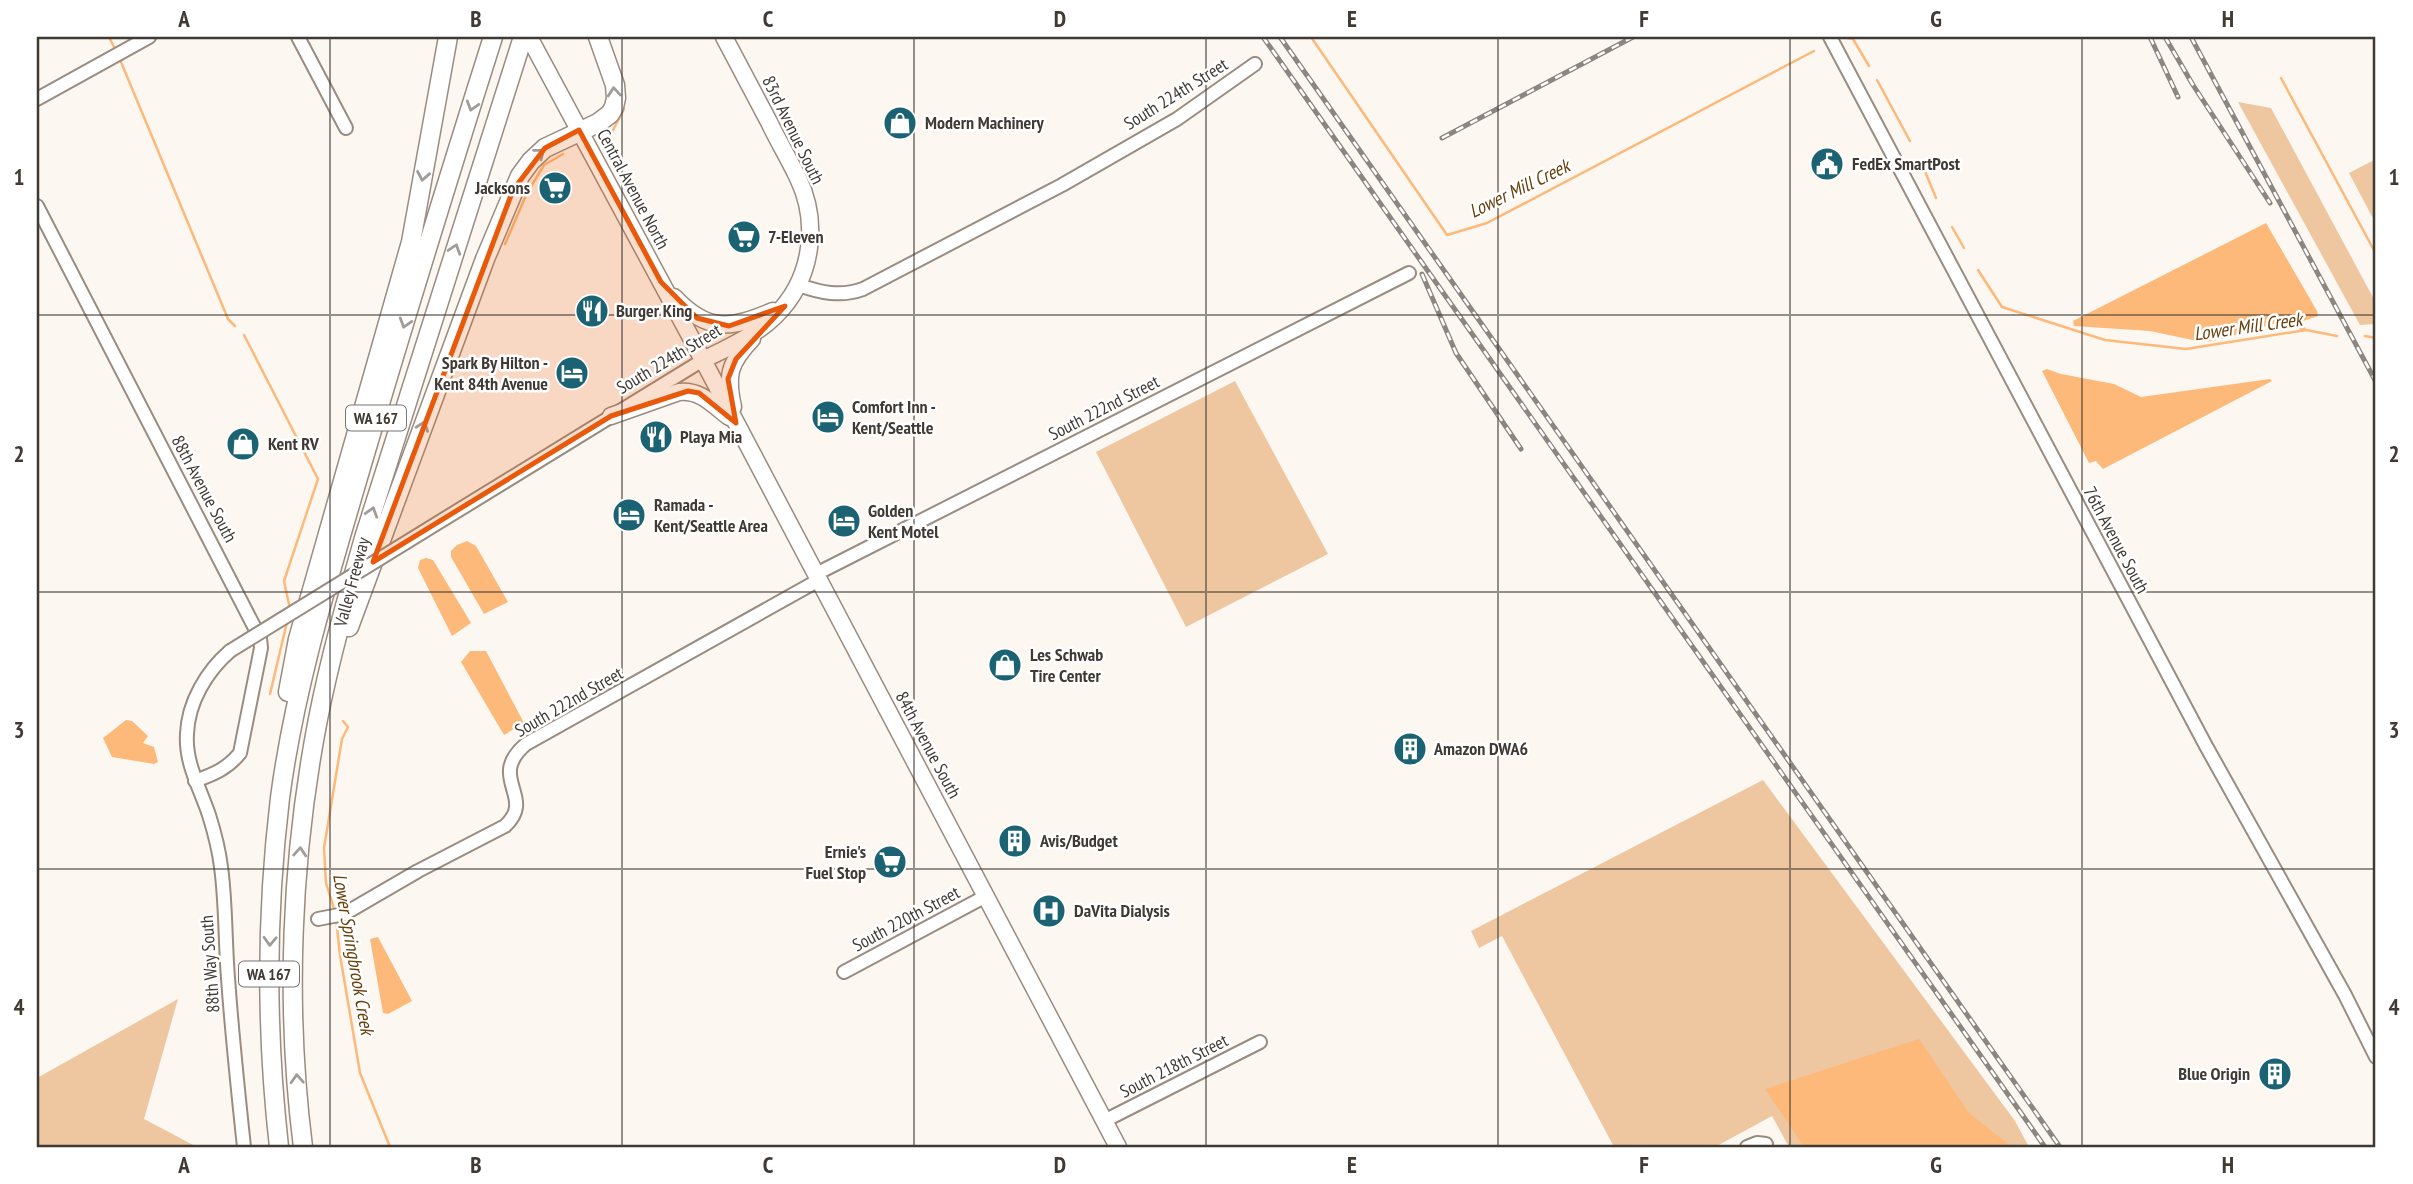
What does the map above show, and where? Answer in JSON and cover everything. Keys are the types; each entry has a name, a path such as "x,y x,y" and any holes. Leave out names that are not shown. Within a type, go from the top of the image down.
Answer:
{"highway":[{"path":"280,800 279,741 298,639 411,242 448,37"},
{"name":"Valley Freeway","path":"303,1147 293,1004 295,918 300,841 323,697 342,614 364,538 523,37"},
{"path":"323,697 480,272 513,190 525,168 537,154 610,114 616,98 615,85 598,37"},
{"name":"Valley Freeway","path":"279,1147 271,1050 269,981 272,890 280,800 298,695 318,615 386,385 493,39"}],"main road":[{"name":"Central Avenue North","path":"529,37 703,360"},
{"name":"83rd Avenue South","path":"724,37 803,191 810,241 807,262 799,285"},
{"path":"661,282 697,318 715,325 741,323 785,306"},
{"name":"South 224th Street","path":"703,360 767,323 785,306 799,285"},
{"path":"736,423 728,379 744,347 767,323"},
{"name":"84th Avenue South","path":"703,360 1118,1147"},
{"path":"611,416 678,392 688,391 699,393 736,423"}],"street":[{"path":"37,99 149,37"},
{"path":"298,37 346,128"},
{"name":"76th Avenue South","path":"1830,37 2200,735 2345,995 2376,1057"},
{"name":"South 224th Street","path":"799,285 830,293 852,293 863,289 1062,185 1177,119 1255,64"},
{"name":"88th Avenue South","path":"37,206 260,638 261,648 240,752 219,773 195,781"},
{"name":"South 222nd Street","path":"331,917 495,831 512,819 517,807 509,771 510,762 526,744 817,577 1409,273"},
{"name":"South 224th Street","path":"195,781 187,733 195,701 210,672 230,651 703,360"},
{"name":"88th Way South","path":"195,781 209,814 221,867 230,1008 244,1147"},
{"name":"South 220th Street","path":"844,972 985,896"},
{"name":"South 218th Street","path":"1104,1121 1260,1042"},
{"path":"1747,1147 1757,1143 1766,1144"}],"highlighted area":[{"path":"579,130 661,282 697,318 729,326 785,306 736,359 728,379 736,423 699,393 688,391 611,416 373,562 513,190 545,148"}],"shaded area":[{"path":"2238,102 2271,108 2376,303 2376,324 2360,325"},
{"path":"2376,159 2376,224 2349,173"},
{"path":"1235,381 1328,554 1186,627 1096,452"},
{"path":"1763,780 2015,1121 2029,1147 1789,1147 1772,1116 1715,1147 1614,1147 1502,936 1479,948 1471,931"},
{"path":"178,999 144,1119 197,1147 37,1147 37,1078"}],"water":[{"path":"2266,223 2317,311 2318,316 2303,321 2306,330 2301,331 2296,324 2273,324 2202,342 2150,331 2074,326 2073,321"},
{"path":"2047,369 2114,384 2141,397 2270,379 2272,381 2103,469 2096,461 2089,463 2042,371"},
{"path":"467,541 476,546 508,602 484,614 451,557 451,551 457,545"},
{"path":"420,560 433,560 471,623 452,636 418,568"},
{"path":"470,651 486,651 524,723 504,735 461,662"},
{"path":"126,720 132,721 148,736 143,743 154,747 158,762 154,764 112,757 103,738"},
{"path":"378,937 412,1001 388,1014 383,1013 370,939"},
{"path":"1919,1039 1969,1113 2012,1147 1804,1147 1765,1089"}],"waterway":[{"path":"109,37 114,47"},
{"name":"Lower Mill Creek","path":"1311,37 1447,235 1487,223 1814,51"},
{"name":"Lower Mill Creek","path":"1842,37 1853,39 1869,66"},
{"path":"121,62 228,319 235,326"},
{"path":"2281,78 2376,254"},
{"name":"Lower Mill Creek","path":"1877,80 1910,141"},
{"path":"611,134 624,109"},
{"path":"505,244 527,193 544,165 563,154"},
{"name":"Lower Mill Creek","path":"1922,164 1936,198"},
{"name":"Lower Mill Creek","path":"1952,227 1964,248"},
{"name":"Lower Mill Creek","path":"1978,270 2002,307 2105,340 2186,349 2306,330 2337,336"},
{"path":"244,335 318,479 284,581 290,609"},
{"name":"Lower Mill Creek","path":"2365,336 2376,338"},
{"path":"270,694 287,622"},
{"name":"Lower Springbrook Creek","path":"335,912 326,883 324,848 342,739 348,727 343,721"},
{"name":"Lower Springbrook Creek","path":"336,918 360,1073 390,1147"}],"railway":[{"path":"1263,37 2045,1147"},
{"path":"1280,37 2060,1147"},
{"path":"1442,138 1633,37"},
{"path":"2150,37 2178,97"},
{"path":"2165,37 2270,203"},
{"path":"2191,37 2376,382"},
{"path":"1422,274 1456,353 1521,449"}],"place":[{"name":"Modern Machinery","path":"900,123"},
{"name":"FedEx SmartPost","path":"1827,164"},
{"name":"Jacksons","path":"555,188"},
{"name":"7-Eleven","path":"744,237"},
{"name":"Burger King","path":"592,311"},
{"name":"Spark By Hilton - Kent 84th Avenue","path":"572,373"},
{"name":"Comfort Inn - Kent/Seattle","path":"828,417"},
{"name":"Playa Mia","path":"656,437"},
{"name":"Kent RV","path":"243,444"},
{"name":"Ramada - Kent/Seattle Area","path":"629,515"},
{"name":"Golden Kent Motel","path":"844,521"},
{"name":"Les Schwab Tire Center","path":"1005,665"},
{"name":"Amazon DWA6","path":"1410,749"},
{"name":"Avis/Budget","path":"1015,841"},
{"name":"Ernie's Fuel Stop","path":"890,862"},
{"name":"DaVita Dialysis","path":"1049,911"},
{"name":"Blue Origin","path":"2275,1074"}]}
